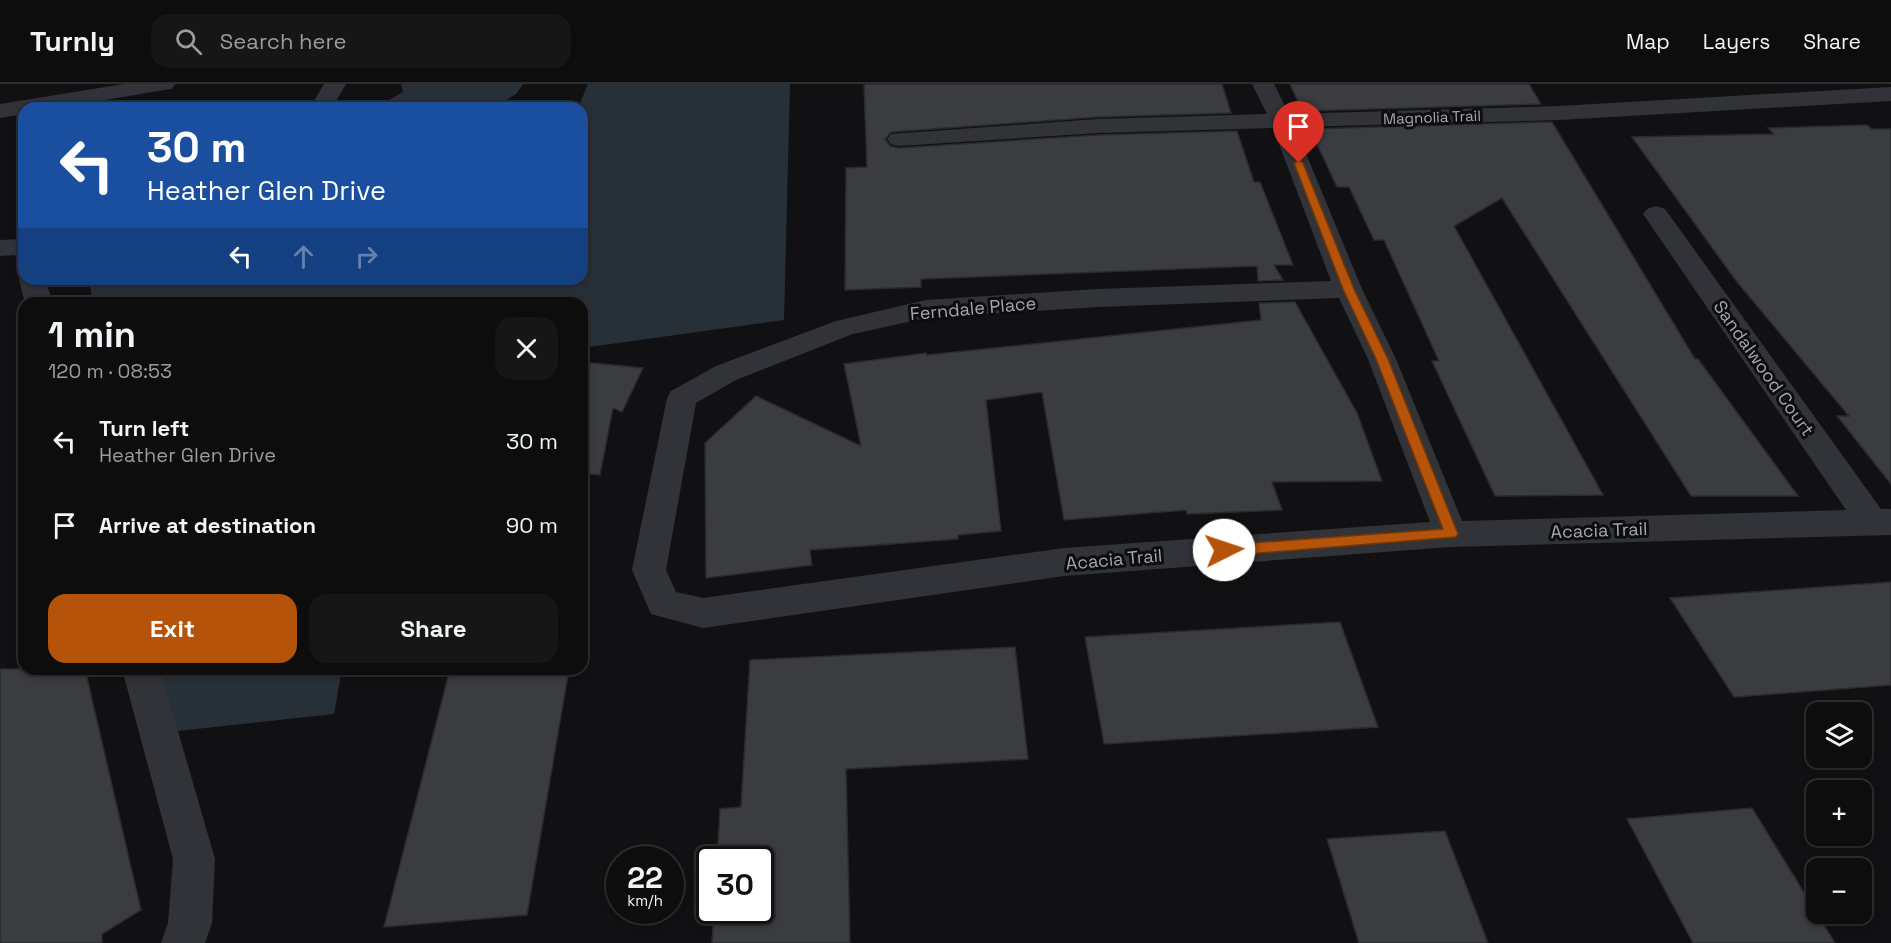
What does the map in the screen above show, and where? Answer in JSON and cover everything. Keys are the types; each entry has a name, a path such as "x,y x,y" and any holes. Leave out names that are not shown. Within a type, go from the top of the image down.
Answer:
{"street":[{"path":"83,102 164,84"},
{"path":"324,102 335,84"},
{"path":"1263,84 1281,122 1348,289 1382,359 1451,534"},
{"path":"1651,84 1677,107"},
{"name":"Magnolia Trail","path":"900,139 1098,126 1281,122 1677,107 1891,94"},
{"path":"0,111 18,109"},
{"name":"Sandalwood Court","path":"1656,214 1882,522"},
{"path":"0,248 18,247"},
{"name":"Ferndale Place","path":"664,604 649,570 682,398 726,373 846,327 926,309 1098,298 1348,289"},
{"name":"Acacia Trail","path":"664,604 703,613 1064,562 1451,534 1882,522"},
{"path":"143,675 194,859 190,923 183,943"}],"shaded area":[{"path":"401,84 523,84 516,94 503,102 386,102 403,92"},
{"path":"588,84 790,84 784,320 588,347 588,297 92,297 90,285 588,285 588,102 580,102"},
{"path":"158,675 341,675 334,714 168,732"}],"building":[{"path":"864,84 1222,84 1231,113 1098,117 891,132 885,139 890,146 899,148 1098,135 1237,131 1254,182 1260,182 1293,265 1274,265 1283,280 1258,281 1257,266 921,279 921,287 845,290 846,168 867,167"},
{"path":"1290,84 1529,84 1541,104 1302,111"},
{"path":"1552,122 1695,359 1698,359 1798,496 1691,496 1502,198 1454,226 1603,495 1495,496 1432,361 1439,361 1384,240 1374,240 1349,187 1337,187 1310,129"},
{"path":"1867,125 1872,129 1891,129 1891,484 1837,416 1849,416 1737,282 1632,137 1774,134 1768,128"},
{"path":"1295,302 1357,413 1382,481 1272,482 1282,510 1187,514 1186,510 1064,520 1042,392 986,400 1001,531 958,535 958,539 810,550 812,565 706,578 705,443 756,396 861,446 844,364 926,353 927,355 1261,320 1259,303"},
{"path":"588,363 643,368 622,412 613,408 600,475 588,474"},
{"path":"1891,582 1891,685 1734,697 1670,598"},
{"path":"1340,622 1378,727 1104,744 1085,637"},
{"path":"1015,647 1028,759 846,769 850,943 712,943 713,924 774,924 774,846 718,846 720,809 741,807 750,660"},
{"path":"0,669 18,669 18,675 86,675 141,910 102,934 102,943 0,943"},
{"path":"448,675 568,675 527,915 384,927"},
{"path":"1752,808 1806,896 1806,924 1823,924 1835,943 1693,943 1627,819"},
{"path":"1445,831 1488,943 1359,943 1327,839"}],"route":[{"path":"1224,550 1451,534 1382,359 1348,289 1299,163"}]}
